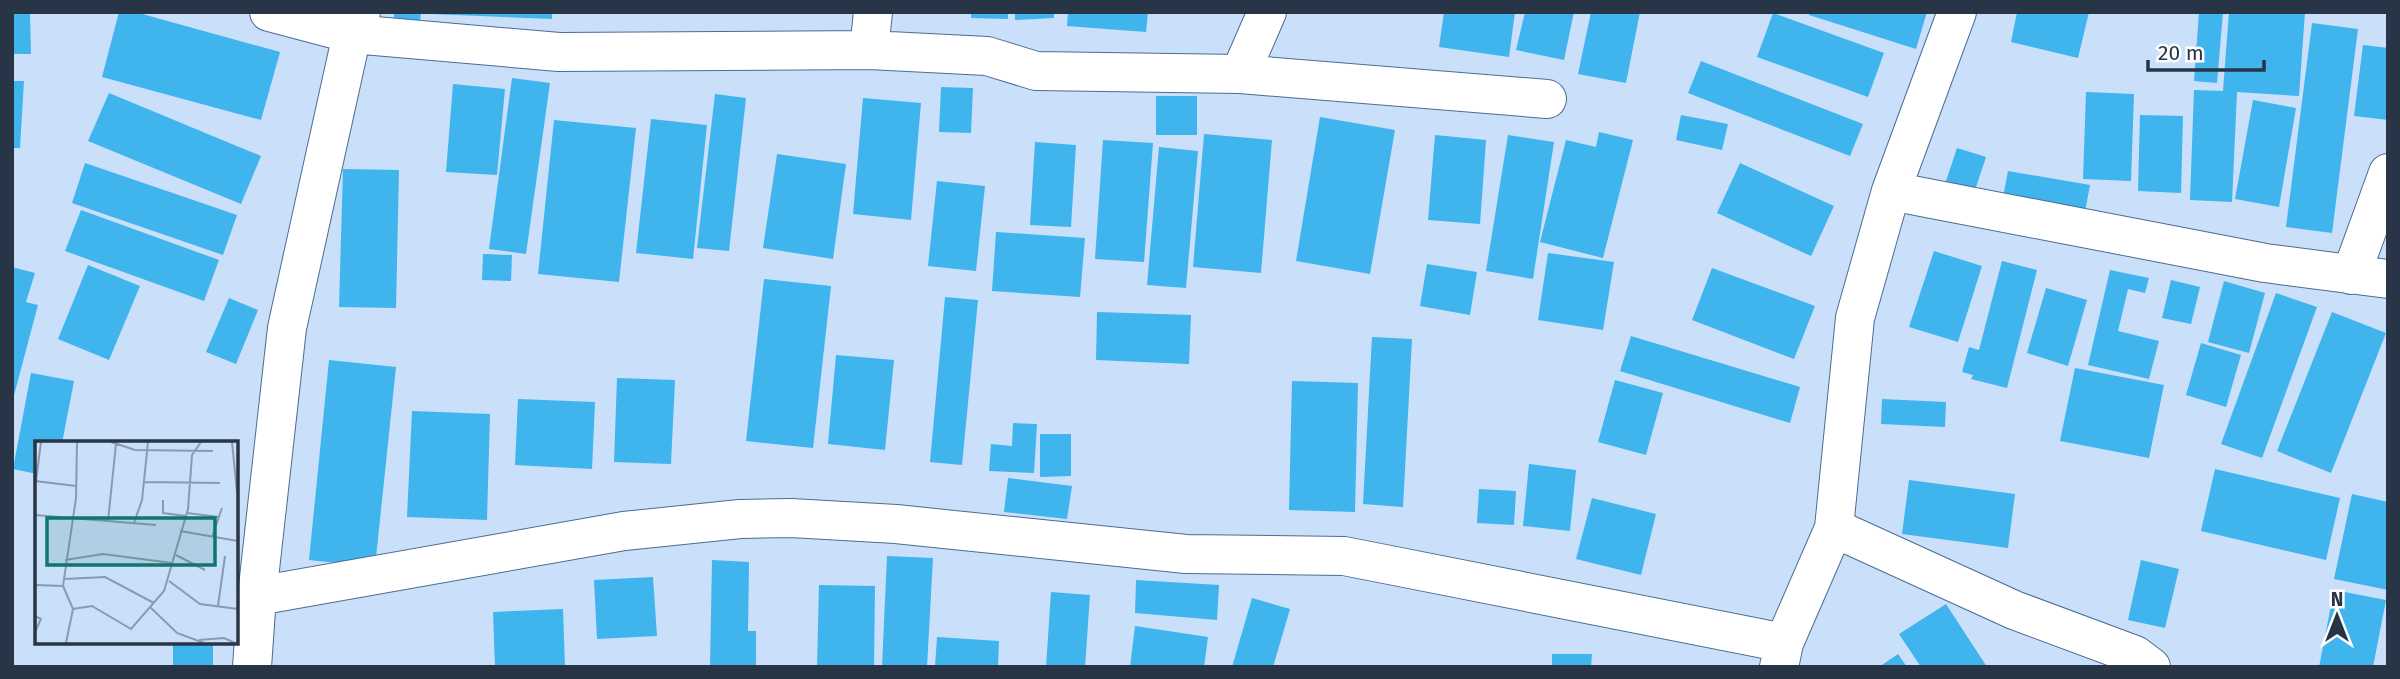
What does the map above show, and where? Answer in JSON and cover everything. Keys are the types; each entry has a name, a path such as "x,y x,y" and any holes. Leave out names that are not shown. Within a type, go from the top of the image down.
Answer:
{"street":[{"path":"269,12 559,52 870,50 987,56 1036,71 1240,74 1547,99"},
{"path":"870,50 873,12"},
{"path":"1240,74 1267,12"},
{"path":"257,596 624,531 740,519 791,518 896,524 1186,554 1344,556 1782,655 1834,528 1855,318 1891,191 1957,12"},
{"path":"252,667 257,596 287,328 357,23"},
{"path":"1891,191 2265,263 2369,277 2388,173"},
{"path":"1834,528 2014,610 2135,655 2151,667"}],"building":[{"path":"119,12 135,12 280,52 261,120 102,77"},
{"path":"394,12 421,12 420,22 394,18"},
{"path":"552,12 552,19 431,14"},
{"path":"971,12 1008,12 1008,19 971,18"},
{"path":"1015,12 1054,12 1054,18 1015,20"},
{"path":"1068,12 1148,12 1146,32 1067,26"},
{"path":"1444,12 1515,12 1509,57 1439,47"},
{"path":"1525,12 1574,12 1564,60 1516,50"},
{"path":"1591,12 1640,12 1626,83 1578,74"},
{"path":"1810,12 1927,12 1916,49 1809,15"},
{"path":"2017,12 2089,12 2078,58 2011,42"},
{"path":"2199,12 2223,12 2217,83 2194,81"},
{"path":"2229,12 2305,12 2299,96 2237,92 2232,202 2190,200 2194,90 2223,91"},
{"path":"1773,13 1884,53 1868,97 1757,57"},
{"path":"12,14 30,14 31,54 12,54"},
{"path":"2312,23 2358,29 2332,233 2286,227"},
{"path":"2363,45 2388,48 2388,120 2354,116"},
{"path":"1701,61 1863,124 1850,156 1688,93"},
{"path":"512,78 550,83 526,254 489,249"},
{"path":"12,81 24,81 20,148 12,148"},
{"path":"453,84 505,89 497,175 446,172"},
{"path":"941,87 973,88 971,133 939,132"},
{"path":"2086,92 2134,94 2131,181 2083,179"},
{"path":"109,93 261,156 241,204 88,141"},
{"path":"715,94 746,98 729,251 697,248"},
{"path":"1156,96 1197,96 1197,135 1156,135"},
{"path":"863,98 921,103 911,220 853,214"},
{"path":"2253,100 2296,108 2279,207 2235,199"},
{"path":"1681,115 1728,124 1722,150 1676,140"},
{"path":"2140,115 2183,116 2181,193 2138,191"},
{"path":"1320,117 1395,130 1370,274 1296,261"},
{"path":"651,119 707,125 693,259 636,253"},
{"path":"554,120 636,128 619,282 538,274"},
{"path":"1599,132 1633,140 1603,258 1540,242 1566,140 1596,147"},
{"path":"1204,134 1272,140 1261,273 1193,267"},
{"path":"1435,135 1486,140 1480,224 1428,220"},
{"path":"1508,135 1554,142 1533,279 1486,271"},
{"path":"1103,140 1153,143 1144,262 1095,259"},
{"path":"1035,142 1076,145 1071,227 1030,225"},
{"path":"1159,147 1198,151 1186,288 1147,285"},
{"path":"1957,148 1986,157 1974,193 1945,184"},
{"path":"777,154 846,164 833,259 763,248"},
{"path":"85,163 237,215 223,255 72,203"},
{"path":"1740,163 1834,206 1811,256 1717,213"},
{"path":"343,169 399,170 396,308 339,307"},
{"path":"2008,171 2090,185 2085,212 2003,197"},
{"path":"937,181 985,186 976,271 928,266"},
{"path":"81,210 219,260 204,301 65,251"},
{"path":"996,232 1085,238 1080,297 992,291"},
{"path":"1934,251 1982,266 1958,342 1909,327"},
{"path":"1548,253 1614,262 1603,330 1538,320"},
{"path":"483,254 512,255 511,281 482,280"},
{"path":"2002,261 2037,270 2007,388 1971,379 1973,375 1962,372 1969,347 1979,350"},
{"path":"1427,264 1477,272 1470,315 1420,306"},
{"path":"88,265 140,286 109,360 58,339"},
{"path":"12,267 35,273 26,302 38,305 13,399"},
{"path":"1712,268 1815,306 1794,359 1692,320"},
{"path":"2110,270 2149,278 2145,293 2128,289 2118,331 2159,341 2149,379 2088,365"},
{"path":"764,279 831,286 813,448 746,441"},
{"path":"2171,280 2200,287 2191,324 2162,318"},
{"path":"2224,281 2265,293 2249,353 2208,342"},
{"path":"2046,288 2087,300 2068,366 2027,353"},
{"path":"2276,293 2317,307 2262,458 2221,444"},
{"path":"945,297 978,300 962,465 930,462"},
{"path":"229,298 258,310 236,364 206,352"},
{"path":"1097,312 1191,315 1189,364 1096,360"},
{"path":"2332,312 2386,333 2331,473 2277,451"},
{"path":"1631,336 1800,387 1790,423 1620,371"},
{"path":"1372,337 1412,339 1403,507 1363,504"},
{"path":"2201,343 2241,355 2226,407 2186,395"},
{"path":"836,355 894,360 885,450 828,444"},
{"path":"329,360 396,367 375,567 309,560"},
{"path":"2075,368 2164,385 2149,458 2060,441"},
{"path":"31,373 74,381 62,441 35,441 35,474 13,469"},
{"path":"617,378 675,380 671,464 614,462"},
{"path":"1615,380 1663,393 1646,455 1598,442"},
{"path":"1292,381 1358,383 1355,512 1289,510"},
{"path":"518,399 595,402 592,469 515,465"},
{"path":"1882,399 1946,402 1945,427 1881,424"},
{"path":"412,411 490,414 487,520 407,517"},
{"path":"1013,423 1037,424 1034,473 989,471 991,444 1012,446"},
{"path":"1040,434 1071,434 1071,476 1040,477"},
{"path":"1529,464 1576,470 1570,531 1523,526"},
{"path":"2215,469 2340,498 2326,560 2201,531"},
{"path":"1008,478 1072,486 1067,519 1004,512"},
{"path":"1909,480 2015,494 2008,548 1902,534"},
{"path":"1479,489 1516,491 1514,525 1477,523"},
{"path":"2352,494 2388,502 2388,590 2334,579"},
{"path":"1592,498 1656,514 1641,575 1576,559"},
{"path":"887,556 933,558 927,667 882,667"},
{"path":"712,560 749,562 748,631 756,631 756,666 710,667"},
{"path":"2141,560 2179,569 2165,628 2128,620"},
{"path":"653,577 657,636 597,639 594,580"},
{"path":"1136,580 1219,585 1217,620 1135,613"},
{"path":"819,585 875,586 874,667 817,667"},
{"path":"2334,590 2386,600 2373,667 2319,667"},
{"path":"1051,592 1090,595 1085,667 1046,667"},
{"path":"1252,598 1290,609 1273,667 1232,667"},
{"path":"1946,604 1987,667 1921,667 1899,634"},
{"path":"563,609 565,667 495,667 493,612"},
{"path":"1135,626 1208,637 1204,667 1130,667"},
{"path":"937,637 999,641 998,667 935,667"},
{"path":"173,644 213,644 213,667 173,667"},
{"path":"1552,654 1592,654 1591,667 1552,667"},
{"path":"1898,654 1907,667 1879,667"}]}
